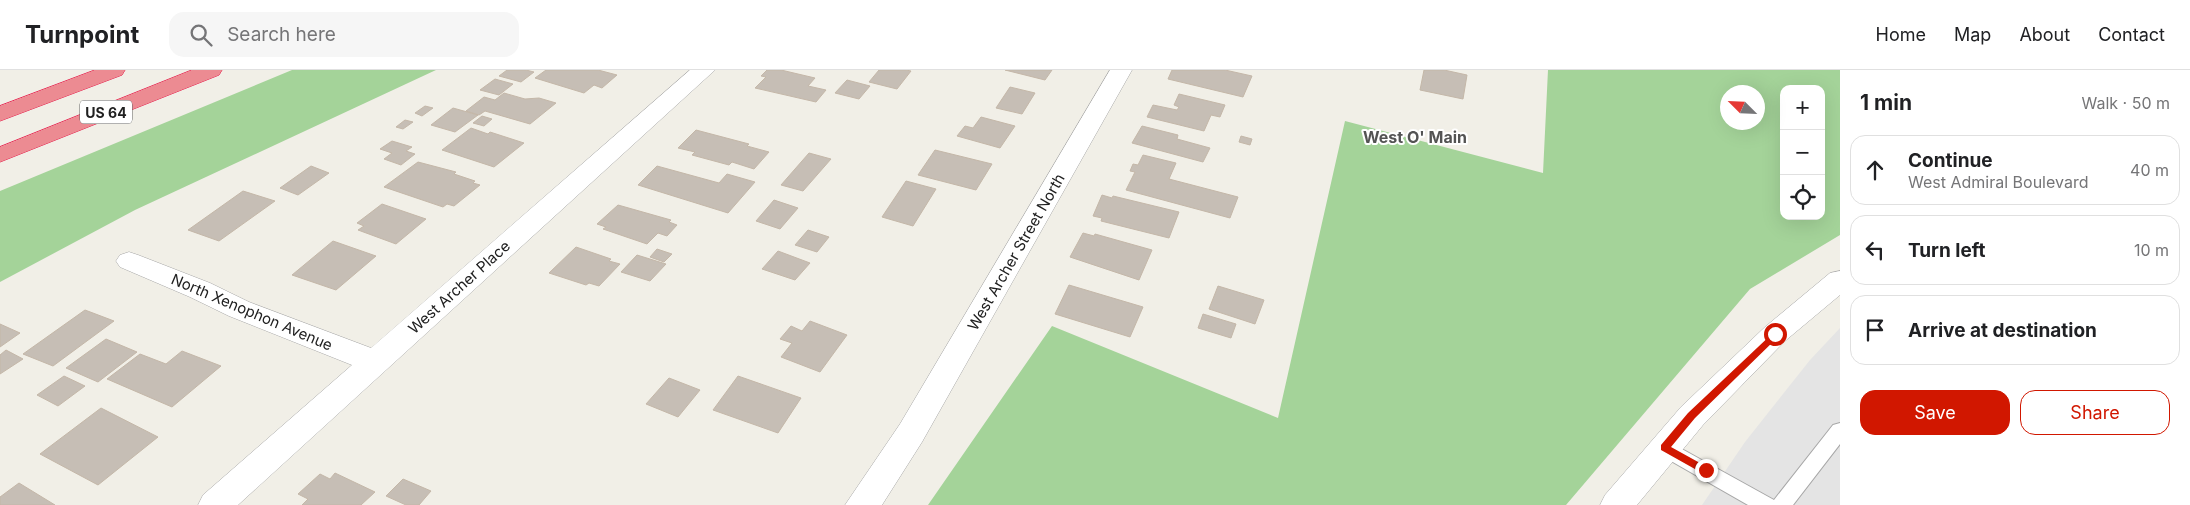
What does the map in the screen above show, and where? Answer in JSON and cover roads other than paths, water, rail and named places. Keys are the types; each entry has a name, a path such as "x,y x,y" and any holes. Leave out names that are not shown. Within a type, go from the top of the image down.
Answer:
{"highway":[{"name":"US 64","path":"0,114 114,70"},
{"name":"US 64","path":"0,155 211,70"}],"street":[{"name":"West Archer Place","path":"215,505 682,87 704,70"},
{"name":"West Archer Street North","path":"862,505 877,487 911,434 1121,70"},
{"name":"North Xenophon Avenue","path":"128,261 200,290 239,309 376,362"},
{"path":"1618,505 1692,416 1775,334 1840,280"}],"lane":[{"path":"1781,505 1840,430"},
{"path":"1664,448 1766,505"}],"district":[{"name":"West O' Main","path":"1415,137"}]}
